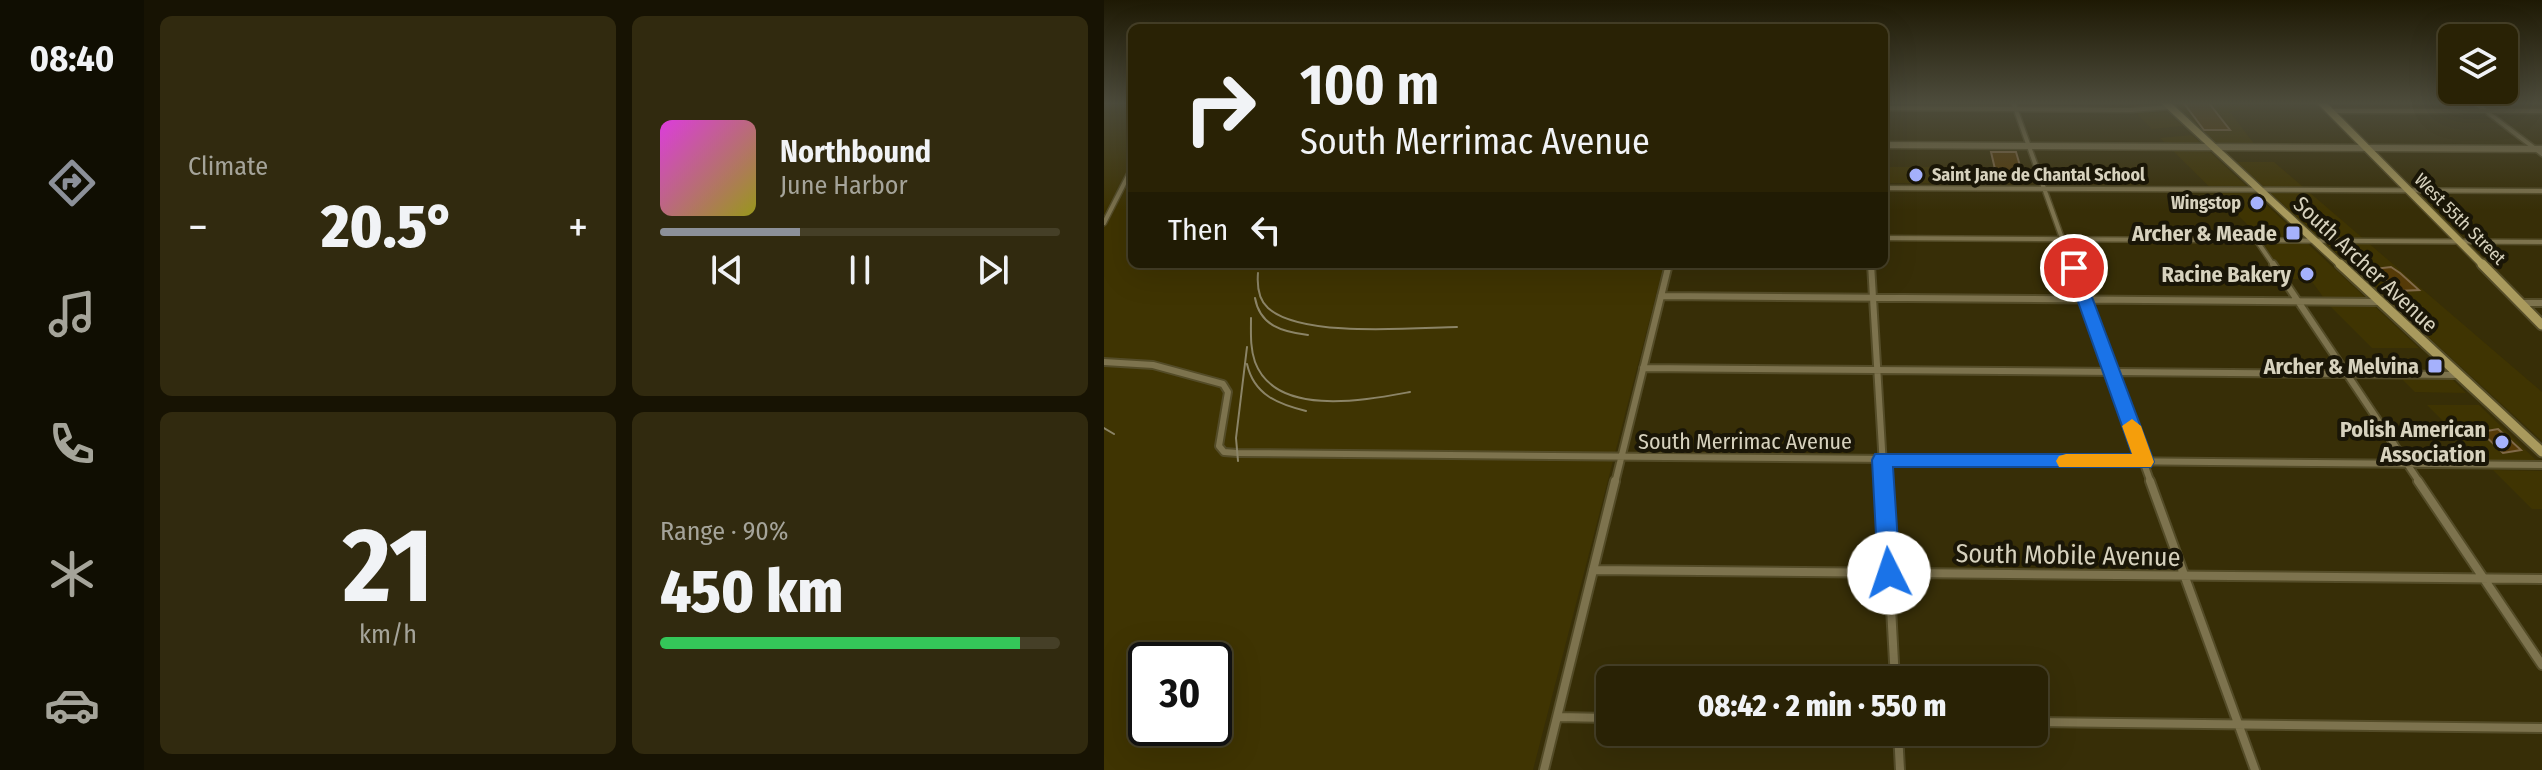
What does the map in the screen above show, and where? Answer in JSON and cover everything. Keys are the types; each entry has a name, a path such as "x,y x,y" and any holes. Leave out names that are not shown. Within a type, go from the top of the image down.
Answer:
{"main road":[{"name":"South Archer Avenue","path":"2203,138 2542,452"},
{"name":"West 55th Street","path":"2357,138 2542,325"}],"street":[{"path":"2026,138 2255,770"},
{"path":"2522,138 2539,151"},
{"path":"1888,145 2539,151"},
{"path":"1104,223 1128,176"},
{"path":"1888,188 2542,191"},
{"path":"1888,238 2542,242"},
{"path":"2257,241 2542,665"},
{"path":"1544,770 1668,268"},
{"path":"1871,268 1894,666"},
{"path":"1661,296 2380,302"},
{"path":"2520,303 2542,303"},
{"name":"South Merrimac Avenue","path":"1104,362 1153,365 1223,384 1228,392 1219,446 1224,452 1237,453 2542,465"},
{"path":"1643,368 2459,375"},
{"name":"South Mobile Avenue","path":"1593,570 2542,579"},
{"path":"1557,717 1596,718"},
{"path":"2048,722 2542,728"},
{"path":"1899,746 1900,770"}],"shaded area":[{"path":"1104,138 1128,138 1128,268 1663,268 1533,770 1104,770"},
{"path":"2160,138 2195,138 2419,348 2372,348 2329,305 2310,279 2285,279 2258,240 2262,239"},
{"path":"2210,138 2250,138 2255,145 2217,144"},
{"path":"2237,162 2274,162 2542,392 2542,441"},
{"name":"Saint Jane de Chantal School","path":"1888,167 1946,167 1949,183 1888,183"},
{"path":"2402,379 2452,379 2466,393 2415,392"},
{"path":"2427,405 2479,405 2538,462 2484,462"},
{"path":"2493,470 2542,471 2542,509 2532,509"}],"building":[{"path":"1991,152 2016,152 2021,169 2026,172 2011,181 1991,171 1995,169"},
{"path":"2391,267 2419,290 2398,291 2374,269"},
{"name":"Polish American Association","path":"2498,429 2521,450 2503,453 2481,432"}],"railway":[{"path":"1258,273 1259,292 1268,308 1306,324 1358,329 1457,327"},
{"path":"1255,298 1262,315 1274,326 1308,335"},
{"path":"1251,318 1255,362 1266,380 1282,391 1324,401 1370,399 1410,392"},
{"path":"1238,461 1236,438 1247,347"},
{"path":"1247,364 1250,375 1261,391 1286,405 1306,411"},
{"path":"1104,428 1114,434"}],"slow traffic":[{"path":"2066,461 2144,462 2132,426"}],"place":[{"name":"Saint Jane de Chantal School","path":"1916,175"},
{"name":"Wingstop","path":"2257,203"},
{"name":"Archer & Meade","path":"2293,233"},
{"name":"Racine Bakery","path":"2307,274"},
{"name":"Archer & Melvina","path":"2435,366"},
{"name":"Polish American Association","path":"2502,442"}],"route":[{"path":"1889,573 1882,460 2144,462 2074,268"}]}
